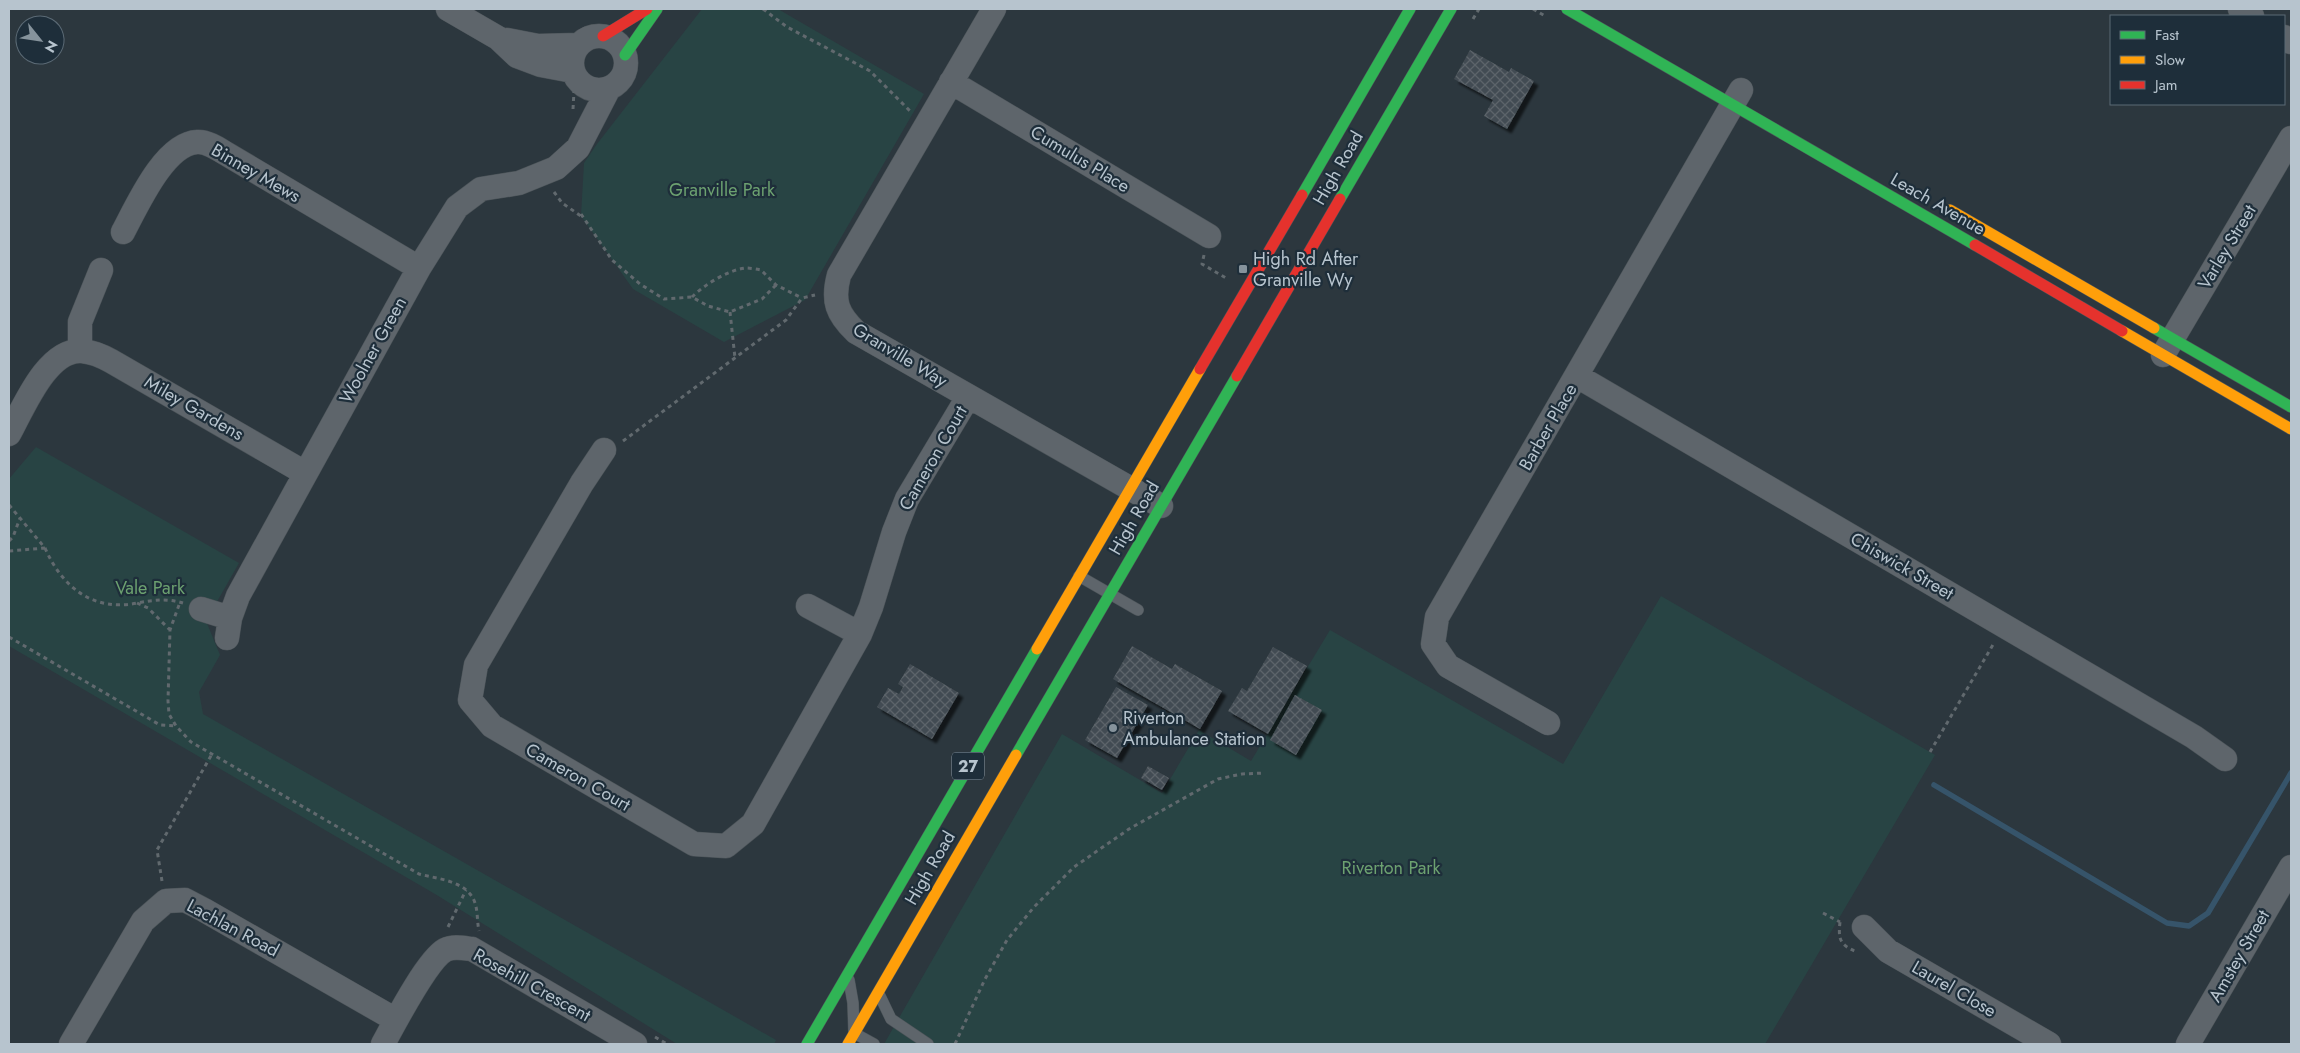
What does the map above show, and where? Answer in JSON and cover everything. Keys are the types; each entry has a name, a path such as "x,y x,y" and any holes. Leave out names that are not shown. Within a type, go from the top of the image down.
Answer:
{"main road":[{"path":"603,36 647,9"},
{"path":"625,54 657,9"},
{"name":"High Road","path":"807,1044 1410,9"},
{"name":"High Road","path":"848,1044 1451,9"},
{"name":"Leach Avenue","path":"1567,9 1739,94 2168,346 2291,407"},
{"name":"Leach Avenue","path":"1940,204 2168,346 2291,429"}],"street":[{"path":"448,9 498,38 518,56 579,79 593,90 609,88"},
{"path":"836,303 836,288 839,275 994,9"},
{"path":"603,36 617,42 625,54 626,71 622,78 609,88 578,148 579,79 572,62 574,53 579,45 590,37 603,36"},
{"path":"498,38 538,46 579,45"},
{"name":"Cumulus Place","path":"951,82 1209,236"},
{"name":"Barber Place","path":"1548,723 1448,666 1433,644 1438,617 1739,94"},
{"name":"Varley Street","path":"2168,346 2291,138"},
{"name":"Binney Mews","path":"123,232 170,154 184,144 198,142 211,145 419,268"},
{"name":"Woolner Green","path":"191,605 228,628 238,596 419,268 457,207 469,196 481,189 518,183 545,174 556,168 578,148"},
{"path":"9,434 46,369 63,356 80,350 80,322 100,270"},
{"name":"Granville Way","path":"836,303 844,320 856,332 1161,506"},
{"name":"Miley Gardens","path":"80,350 97,354 111,361 305,473"},
{"name":"Chiswick Street","path":"1577,376 2194,737 2225,759"},
{"name":"Cameron Court","path":"604,450 582,483 476,665 470,700 492,726 694,844 726,846 753,824 860,634 871,607 894,532 907,499 968,396"},
{"path":"808,606 860,634"},
{"name":"Amstey Street","path":"2188,1044 2291,867"},
{"name":"Lachlan Road","path":"71,1044 143,921 166,901 185,900 396,1020"},
{"name":"Laurel Close","path":"1864,927 1888,951 2049,1044"},
{"name":"Rosehill Crescent","path":"445,950 472,949 643,1039"},
{"path":"383,1044 432,962 445,950"}],"lane":[{"path":"1079,576 1138,610"},
{"path":"848,973 853,1003 854,1034 874,1044"},
{"path":"878,992 891,1019 928,1044"}],"path":[{"path":"763,9 787,27 870,71 914,115"},
{"path":"545,174 551,188 562,203 581,215 612,260 640,284 664,299 692,298 708,306 730,312 762,299 776,285"},
{"path":"1209,236 1202,264 1226,278"},
{"path":"692,298 701,288 713,280 744,268 761,270 776,285 802,298 821,294 836,303"},
{"path":"604,450 629,438 786,320 802,298"},
{"path":"730,312 734,358"},
{"path":"9,505 45,548 63,579 94,601 113,605 168,599 191,605 170,630 168,701 169,714 176,726 191,742 419,874 456,884 466,889 475,902 479,930 483,937"},
{"path":"9,541 13,537 20,517"},
{"path":"9,551 45,548"},
{"path":"137,603 148,608 170,630"},
{"path":"1930,752 2005,626"},
{"path":"9,637 160,724 176,726"},
{"path":"166,901 157,850 212,754"},
{"path":"956,1044 985,979 1007,940 1034,907 1074,866 1129,829 1218,779 1242,774 1265,773"},
{"path":"445,950 442,940 466,889"},
{"path":"643,1039 667,1044"}],"green space":[{"name":"Granville Park","path":"702,9 778,9 924,94 805,300 724,342 633,289 581,216 584,163"},
{"name":"Vale Park","path":"36,447 239,563 206,621 220,655 199,692 203,714 776,1040 774,1044 677,1044 435,894 9,646 9,479"},
{"name":"Riverton Park","path":"1661,596 1935,755 1765,1044 884,1044 1062,734 1162,793 1199,730 1251,761 1330,630 1563,764"}],"building":[{"path":"1470,50 1509,72 1511,68 1534,81 1507,129 1484,116 1493,100 1454,79"},
{"path":"1132,646 1172,669 1175,664 1222,691 1200,729 1113,679"},
{"path":"1273,647 1307,666 1268,734 1228,711 1242,688 1247,691"},
{"path":"910,664 959,693 932,739 877,707 888,688 899,694 903,687 898,684"},
{"name":"Riverton Ambulance Station","path":"1116,687 1148,705 1117,758 1085,740"},
{"path":"1295,695 1322,710 1296,755 1270,740"},
{"path":"1148,766 1169,778 1162,790 1141,778"}],"waterway":[{"path":"1934,785 2167,923 2189,926 2208,913 2291,773"}],"traffic: fast":[{"path":"625,55 657,9"},
{"path":"1302,195 1410,9"},
{"path":"1340,199 1451,9"},
{"path":"1567,9 1975,245"},
{"path":"2154,328 2291,407"},
{"path":"1016,755 1237,376"},
{"path":"807,1044 1037,649"}],"traffic: slow":[{"path":"1950,210 2154,328"},
{"path":"2122,331 2291,429"},
{"path":"1037,649 1200,369"},
{"path":"848,1044 1016,755"}],"traffic: jam":[{"path":"603,36 647,9"},
{"path":"1200,369 1302,195"},
{"path":"1237,376 1340,199"},
{"path":"1975,245 2122,331"}],"place":[{"name":"High Rd After Granville Wy","path":"1243,269"},
{"name":"Riverton Ambulance Station","path":"1113,728"}]}
